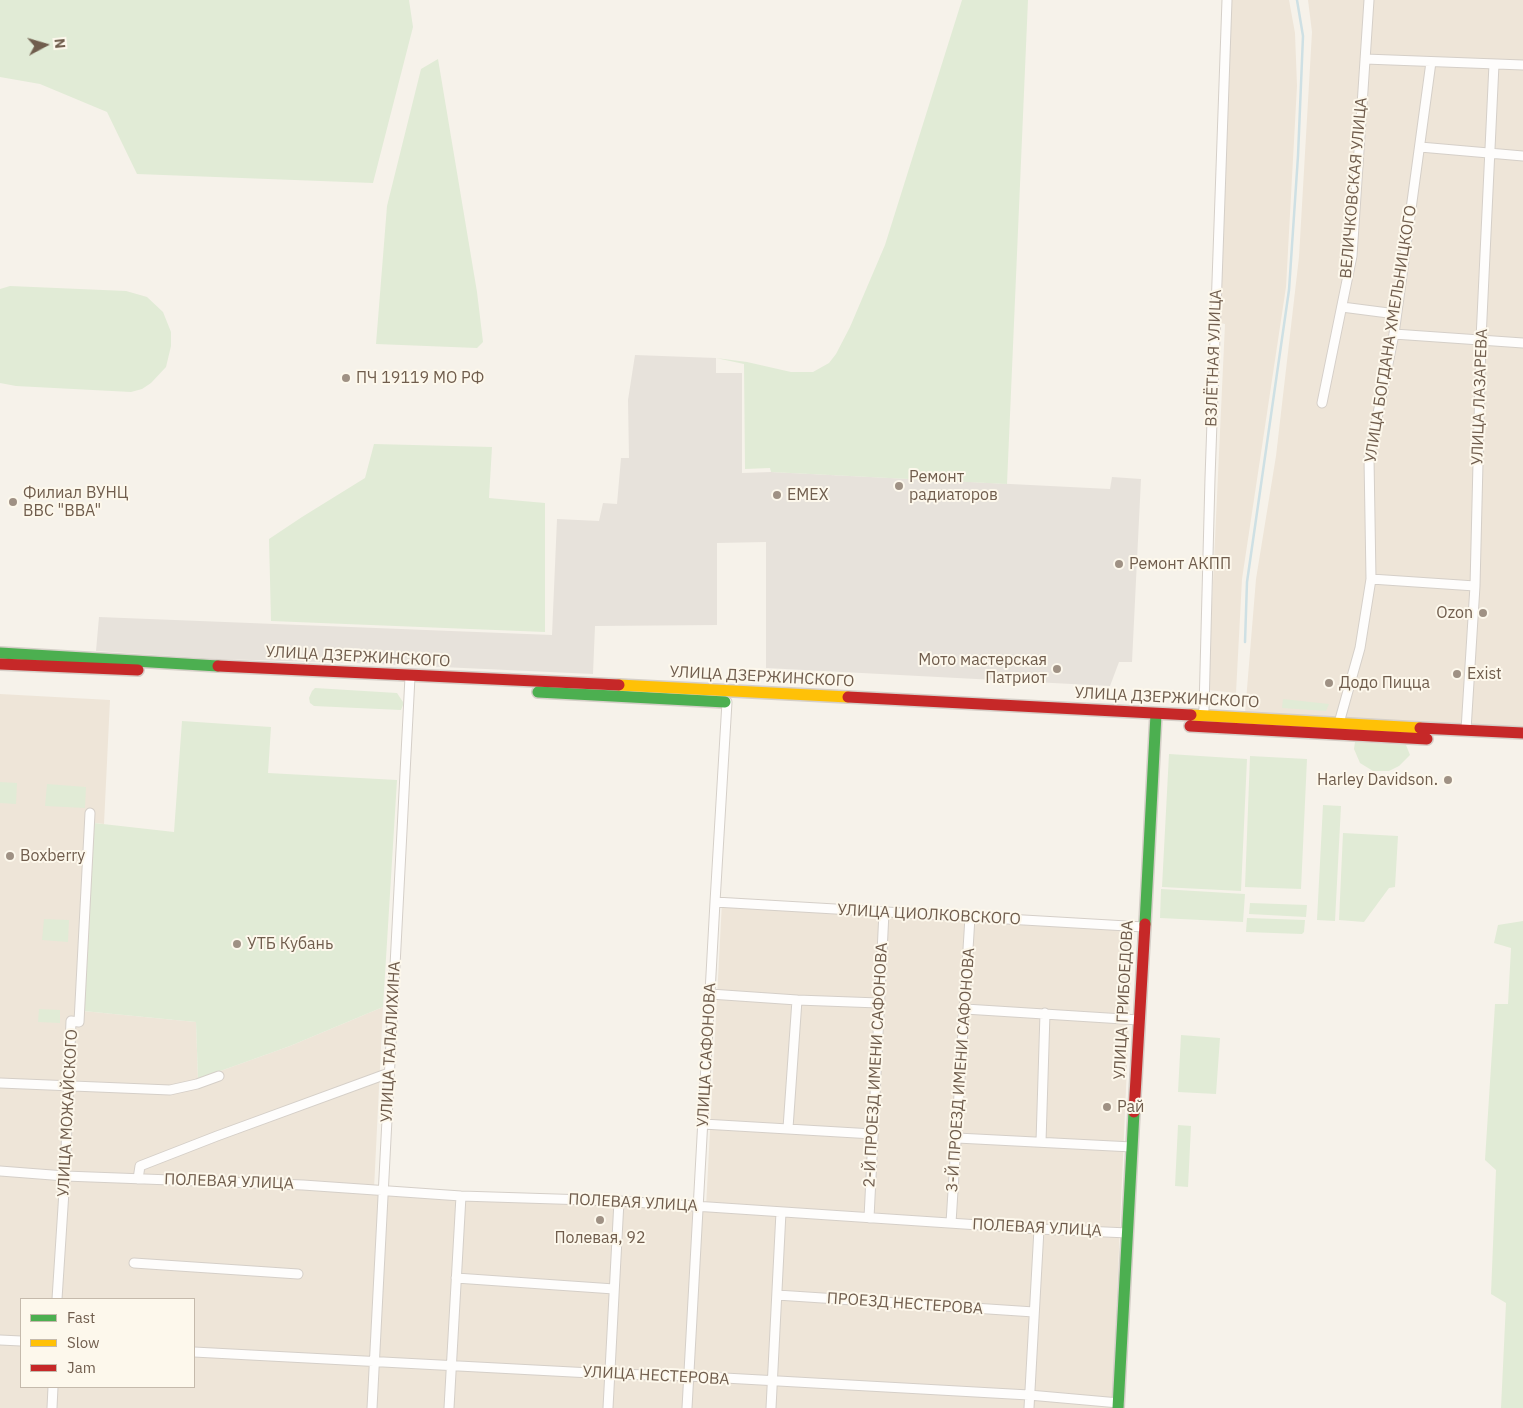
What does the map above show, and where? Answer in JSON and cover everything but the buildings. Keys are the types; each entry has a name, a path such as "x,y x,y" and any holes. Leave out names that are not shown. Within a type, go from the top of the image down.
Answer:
{"main road":[{"name":"УЛИЦА ДЗЕРЖИНСКОГО","path":"0,653 732,703"},
{"name":"УЛИЦА ДЗЕРЖИНСКОГО","path":"0,664 410,681 597,684 1523,744"},
{"name":"УЛИЦА ДЗЕРЖИНСКОГО","path":"861,709 1156,719 1202,716 1523,733"},
{"name":"УЛИЦА ГРИБОЕДОВА","path":"1119,1405 1156,719"}],"street":[{"name":"ВЗЛЁТНАЯ УЛИЦА","path":"1202,716 1204,709 1227,0"},
{"name":"ВЕЛИЧКОВСКАЯ УЛИЦА","path":"1322,403 1352,256 1369,0"},
{"path":"1365,59 1523,65"},
{"name":"УЛИЦА БОГДАНА ХМЕЛЬНИЦКОГО","path":"1339,723 1360,648 1371,579 1369,458 1394,334 1431,62"},
{"name":"УЛИЦА ЛАЗАРЕВА","path":"1466,730 1475,586 1481,339 1494,64"},
{"path":"1420,147 1523,156"},
{"path":"1342,307 1396,314"},
{"path":"1394,334 1523,343"},
{"path":"1371,579 1475,586"},
{"name":"УЛИЦА ТАЛАЛИХИНА","path":"372,1408 410,681"},
{"name":"УЛИЦА САФОНОВА","path":"687,1408 714,902 732,703"},
{"name":"УЛИЦА МОЖАЙСКОГО","path":"57,1298 65,1176 71,1021 79,1022 90,813"},
{"name":"УЛИЦА ЦИОЛКОВСКОГО","path":"714,902 1144,927"},
{"name":"2-Й ПРОЕЗД ИМЕНИ САФОНОВА","path":"869,1218 884,912"},
{"name":"3-Й ПРОЕЗД ИМЕНИ САФОНОВА","path":"951,1223 970,917"},
{"path":"710,994 879,1003"},
{"path":"788,1128 797,1000"},
{"path":"965,1009 1139,1020"},
{"path":"1041,1142 1045,1013"},
{"name":"ПОЛЕВАЯ УЛИЦА","path":"138,1180 140,1166 389,1073"},
{"path":"0,1083 170,1090 197,1084 220,1076"},
{"path":"703,1124 873,1134"},
{"path":"957,1138 1132,1147"},
{"name":"ПОЛЕВАЯ УЛИЦА","path":"0,1171 138,1180 383,1189 461,1196 619,1201 1039,1229 1128,1233"},
{"path":"449,1408 461,1196"},
{"path":"608,1408 619,1201"},
{"path":"771,1408 781,1212"},
{"path":"1029,1408 1039,1229"},
{"path":"134,1263 298,1274"},
{"path":"456,1278 614,1289"},
{"name":"ПРОЕЗД НЕСТЕРОВА","path":"777,1296 1034,1312"},
{"path":"0,1340 20,1341"},
{"name":"УЛИЦА НЕСТЕРОВА","path":"195,1352 610,1374 689,1376 1029,1396 1119,1405"},
{"path":"52,1408 53,1388"}],"shaded area":[{"path":"1232,0 1289,0 1295,33 1297,86 1286,287 1242,579 1236,693 1208,690 1225,324 1220,323"},
{"path":"1308,0 1523,0 1523,728 1245,713 1256,579 1276,456 1299,257 1312,32"},
{"path":"635,355 716,358 716,373 742,373 742,473 771,472 1110,489 1112,477 1141,479 1132,662 1119,662 1110,686 766,668 766,542 717,543 717,625 595,626 593,674 356,663 217,659 96,651 99,617 552,635 557,519 599,521 603,503 617,504 621,458 629,458 628,400"},
{"path":"0,694 110,700 104,824 94,823 83,1011 196,1022 198,1079 290,1046 383,1007 374,1189 706,1207 722,902 1133,929 1112,1408 0,1408"}],"green space":[{"path":"0,0 409,0 413,27 373,183 137,174 107,112 40,84 0,77"},
{"path":"962,0 1028,0 1007,484 771,472 770,468 745,469 744,364 716,358 747,362 791,372 813,372 829,363 836,354 850,327 885,245"},
{"path":"438,59 477,292 483,342 477,348 376,344 387,206 421,69"},
{"path":"10,286 126,291 147,297 163,312 171,332 171,346 166,367 151,383 142,389 131,392 16,386 0,383 0,289"},
{"path":"374,444 492,447 489,498 545,503 545,632 271,621 269,539 365,478"},
{"path":"315,688 397,693 403,705 401,710 314,706 310,703 309,698"},
{"path":"1283,699 1329,704 1326,711 1282,708"},
{"name":"УТБ Кубань","path":"182,721 271,727 268,773 397,780 383,1007 290,1046 198,1079 196,1022 83,1011 94,823 174,832"},
{"path":"1355,742 1406,745 1410,755 1399,766 1389,771 1373,771 1360,763 1354,749"},
{"path":"1169,754 1247,759 1241,891 1162,887"},
{"path":"1250,756 1307,759 1301,889 1245,887"},
{"path":"0,782 17,783 16,804 0,803"},
{"path":"47,784 86,787 85,808 45,806"},
{"path":"1323,805 1341,806 1335,921 1317,920"},
{"path":"1343,833 1398,836 1395,887 1389,888 1364,922 1339,920"},
{"path":"1161,889 1245,894 1243,922 1160,918"},
{"path":"1250,903 1307,905 1306,917 1249,914"},
{"path":"1247,918 1305,920 1304,932 1302,934 1246,932"},
{"path":"44,919 69,920 68,942 42,940"},
{"path":"1523,921 1523,1408 1501,1408 1506,1303 1491,1294 1496,1170 1485,1160 1495,1004 1508,1004 1511,948 1494,943 1498,925"},
{"path":"39,1009 60,1010 60,1023 38,1022"},
{"path":"1181,1035 1220,1038 1216,1094 1178,1092"},
{"path":"1178,1125 1191,1126 1188,1187 1175,1186"}],"waterway":[{"path":"1245,642 1247,582 1289,290 1298,156 1303,36 1297,0"}],"traffic: fast":[{"path":"0,653 218,666"},
{"path":"538,692 725,702"},
{"path":"1145,924 1156,714"},
{"path":"1118,1408 1134,1112"}],"traffic: slow":[{"path":"619,685 848,697"},
{"path":"1191,715 1420,728"}],"traffic: jam":[{"path":"0,664 138,670"},
{"path":"218,666 619,685"},
{"path":"848,697 1191,715"},
{"path":"1190,726 1427,739"},
{"path":"1420,728 1523,733"},
{"path":"1134,1112 1145,924"}],"place":[{"name":"ПЧ 19119 МО РФ","path":"346,378"},
{"name":"Ремонт радиаторов","path":"899,486"},
{"name":"EMEX","path":"777,495"},
{"name":"Филиал ВУНЦ ВВС \"ВВА\"","path":"13,502"},
{"name":"Ремонт АКПП","path":"1119,564"},
{"name":"Ozon","path":"1483,613"},
{"name":"Мото мастерская Патриот","path":"1057,669"},
{"name":"Exist","path":"1457,674"},
{"name":"Додо Пицца","path":"1329,683"},
{"name":"Harley Davidson.","path":"1448,780"},
{"name":"Boxberry","path":"10,856"},
{"name":"УТБ Кубань","path":"237,944"},
{"name":"Рай","path":"1107,1107"},
{"name":"Полевая, 92","path":"600,1220"}]}
